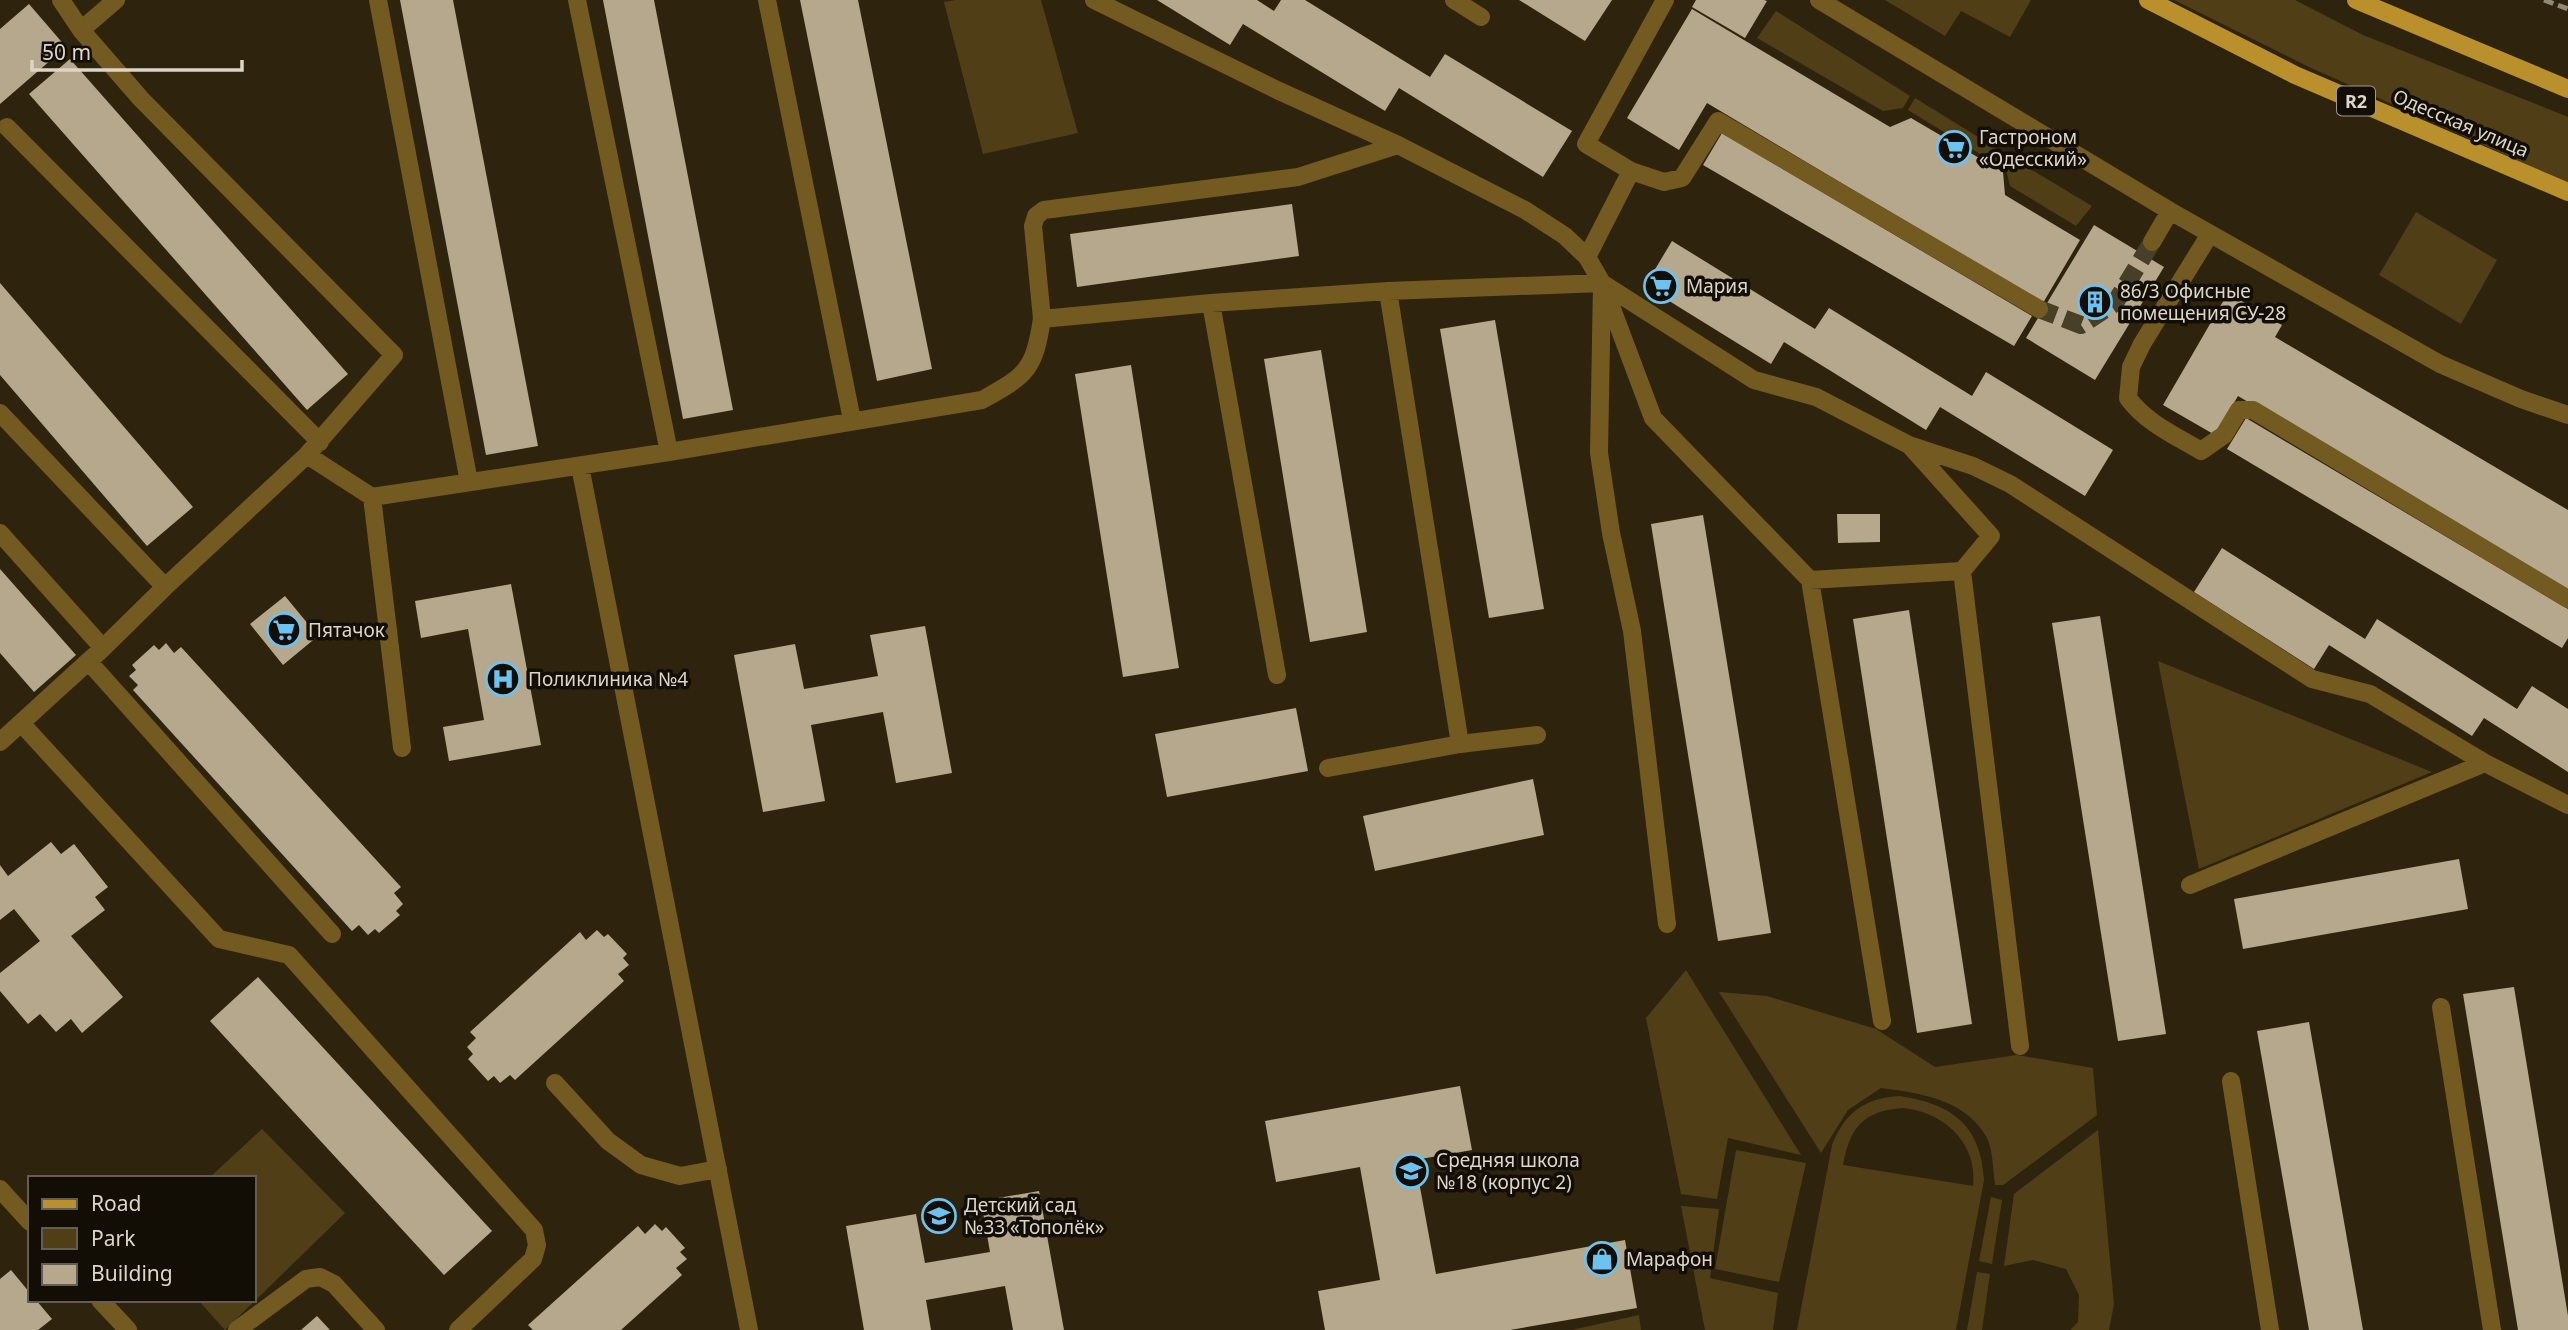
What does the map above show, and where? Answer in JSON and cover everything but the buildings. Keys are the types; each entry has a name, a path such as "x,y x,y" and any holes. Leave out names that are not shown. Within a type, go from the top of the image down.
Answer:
{"main road":[{"name":"Одесская улица","path":"2148,0 2295,75 2568,192"},
{"path":"2356,0 2568,89"}],"street":[{"path":"0,742 89,662 165,587 314,449 394,355 141,99 82,30 61,0"},
{"path":"82,30 116,0"},
{"path":"378,0 469,482"},
{"path":"577,0 669,452"},
{"path":"767,0 852,420"},
{"path":"1094,0 1277,90 1398,145 1525,210 1565,236 1587,257 1602,282 1653,418 1810,580 1882,1021"},
{"path":"1454,0 1481,17"},
{"path":"1665,0 1586,144 1631,171 1664,182 1682,178 1718,121 2039,309"},
{"path":"1819,0 2170,211 2440,364 2521,399 2568,415"},
{"path":"7,128 314,449 372,497 402,748"},
{"path":"372,497 669,452 982,400 1015,381 1028,368 1037,350 1042,318 1034,226 1036,216 1044,210 1298,177 1398,145"},
{"path":"1587,257 1631,171"},
{"path":"2152,242 2170,211"},
{"path":"2210,234 2142,344 2131,367 2128,398 2135,408 2201,451 2224,435 2239,410 2253,410 2568,599"},
{"path":"1042,318 1388,291 1602,282 1754,380 1816,397 1909,445 1973,466 2010,484 2312,679 2370,694 2485,763 2568,805"},
{"path":"1602,282 1598,453 1611,533 1632,631 1667,924"},
{"path":"1388,291 1460,744"},
{"path":"1211,303 1277,675"},
{"path":"0,413 165,587"},
{"path":"1909,445 1990,536 1962,571 2021,1046"},
{"path":"580,466 749,1330"},
{"path":"0,533 103,648"},
{"path":"1810,580 1962,571"},
{"path":"89,662 332,934"},
{"path":"21,723 219,939 289,955 534,1230 537,1245 533,1259 458,1330"},
{"path":"1328,768 1460,744 1537,735"},
{"path":"2190,885 2485,763"},
{"path":"2441,1007 2492,1330"},
{"path":"2231,1081 2270,1330"},
{"path":"555,1083 608,1141 641,1165 680,1175 718,1169"},
{"path":"0,1189 28,1220"},
{"path":"237,1330 306,1279 320,1277 334,1284 376,1330"},
{"path":"102,1302 128,1330"}],"green space":[{"path":"1041,0 1078,133 983,154 944,2"},
{"path":"1885,0 2031,0 2010,37 1961,11 1945,36"},
{"path":"2174,0 2295,0 2363,35 2568,117 2568,183 2309,67"},
{"path":"1776,11 1910,96 1903,108 1883,111 1757,38"},
{"path":"1915,98 2009,156 2003,168 1908,110"},
{"path":"2012,158 2092,206 2076,226 2010,186 2006,169"},
{"path":"2416,212 2497,260 2461,324 2379,275"},
{"path":"2158,661 2432,772 2199,869"},
{"path":"1686,970 1801,1155 1728,1138 1717,1199 1681,1194 1646,1018"},
{"path":"1719,992 1767,996 1876,1029 1935,1067 2017,1055 2093,1068 2097,1115 2003,1185 1995,1185 1990,1147 1977,1124 1953,1106 1911,1092 1881,1088 1848,1110 1821,1153"},
{"path":"1900,1096 1918,1100 1949,1112 1970,1131 1982,1161 1984,1180 1956,1330 1797,1330 1832,1145 1843,1124 1858,1109 1888,1097","holes":["1903,1108 1918,1111 1944,1123 1964,1143 1973,1170 1973,1186 1843,1165 1850,1140 1868,1117"]},
{"path":"262,1129 345,1213 256,1300 256,1176 211,1176"},
{"path":"2098,1130 2114,1304 2109,1330 2070,1330 2078,1322 2079,1295 2066,1269 2033,1260 2004,1266 2014,1194"},
{"path":"1736,1150 1806,1163 1779,1282 1715,1269"},
{"path":"1991,1197 2002,1200 1992,1264 1979,1261"},
{"path":"1681,1206 1719,1209 1710,1278 1778,1293 1773,1330 1705,1330"},
{"path":"1977,1272 1990,1274 1982,1330 1967,1330"},
{"path":"200,1302 254,1302 225,1330"},
{"path":"1639,1315 1641,1330 1572,1330"}],"tunnel":[{"path":"2039,309 2081,325 2115,303 2152,242"}],"railway":[{"path":"2544,0 2568,9"}],"place":[{"name":"Гастроном «Одесский»","path":"1954,148"},
{"name":"Мария","path":"1661,286"},
{"name":"86/3 Офисные помещения СУ-28","path":"2095,302"},
{"name":"Пятачок","path":"284,630"},
{"name":"Поликлиника №4","path":"503,679"},
{"name":"Средняя школа №18 (корпус 2)","path":"1411,1171"},
{"name":"Детский сад №33 «Тополёк»","path":"939,1216"},
{"name":"Марафон","path":"1602,1259"}]}
